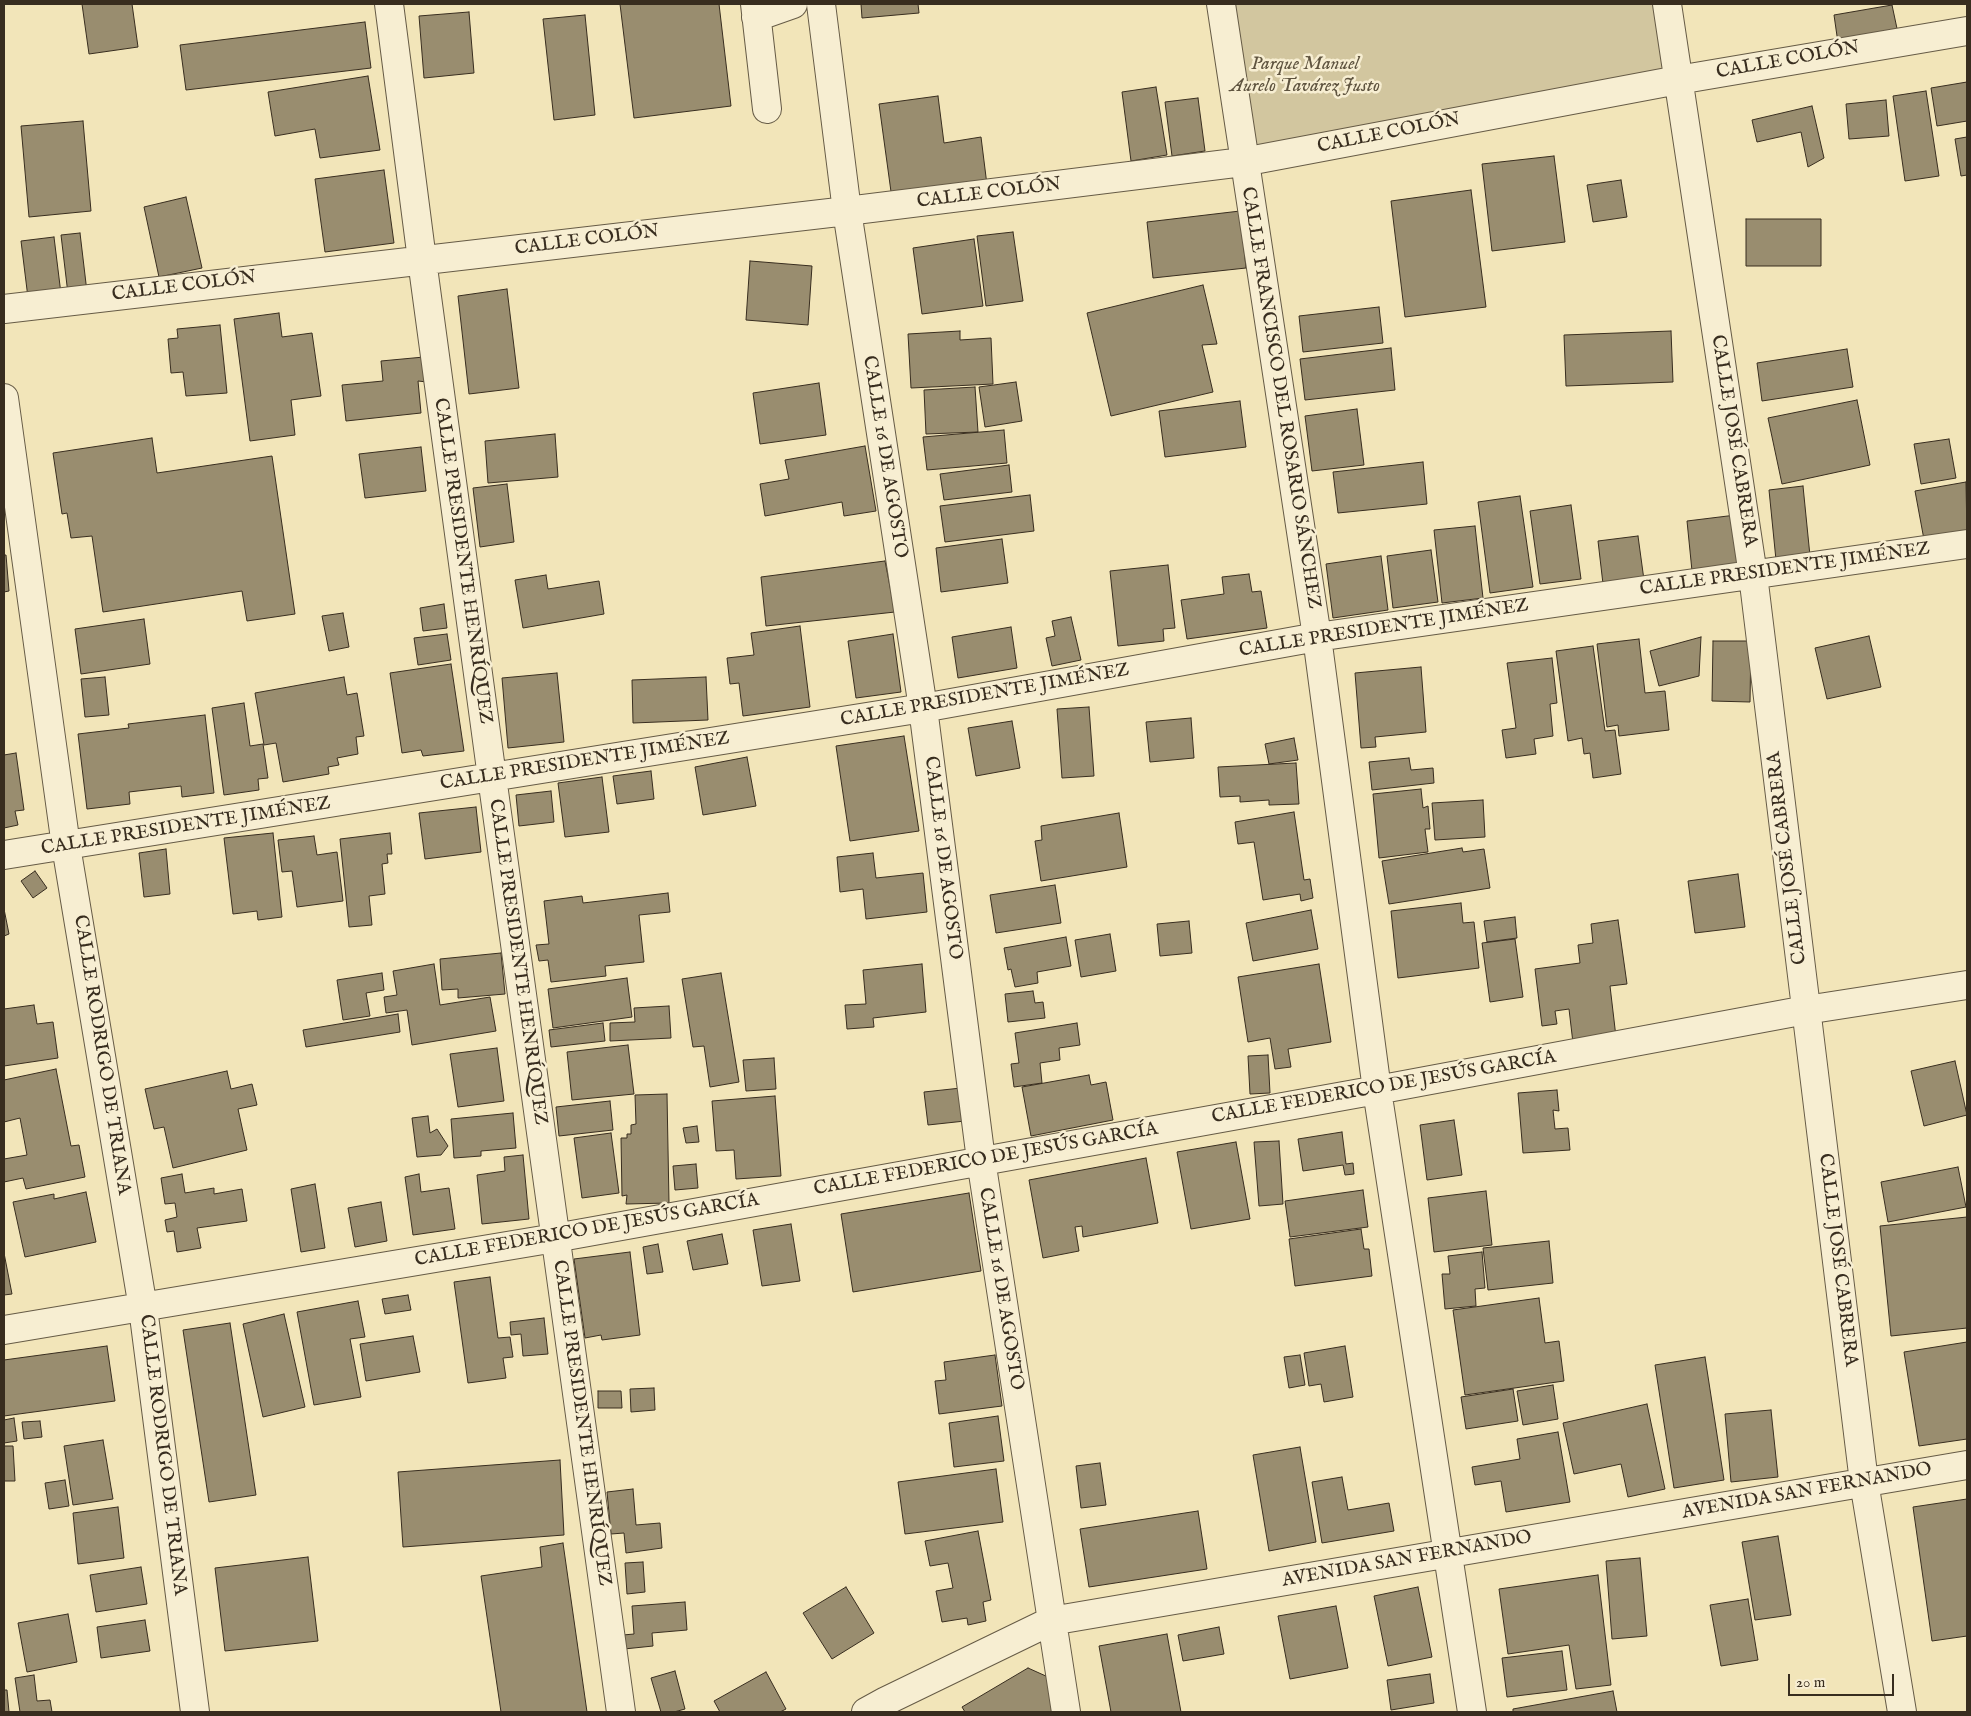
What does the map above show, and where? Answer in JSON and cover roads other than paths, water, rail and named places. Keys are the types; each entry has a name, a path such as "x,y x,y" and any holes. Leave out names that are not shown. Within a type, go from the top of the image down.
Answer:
{"street":[{"name":"CALLE PRESIDENTE HENRÍQUEZ","path":"389,4 492,777 621,1712"},
{"path":"767,109 756,11 793,4"},
{"name":"CALLE 16 DE AGOSTO","path":"821,4 847,212 923,708 980,1160 1066,1712"},
{"name":"CALLE FRANCISCO DEL ROSARIO SÁNCHEZ","path":"1221,4 1243,162 1317,637 1377,1090 1472,1712"},
{"name":"CALLE JOSÉ CABRERA","path":"1667,4 1753,574 1864,1482 1902,1712"},
{"name":"CALLE COLÓN","path":"4,309 847,212 1243,162 1678,80 1967,31"},
{"name":"CALLE RODRIGO DE TRIANA","path":"4,398 66,846 143,1308 195,1712"},
{"name":"CALLE PRESIDENTE JIMÉNEZ","path":"4,855 923,708 1317,637 1967,544"},
{"name":"CALLE FEDERICO DE JESÚS GARCÍA","path":"4,1330 555,1238 1377,1090 1806,1010 1967,985"},
{"name":"AVENIDA SAN FERNANDO","path":"866,1712 1051,1621 1967,1465"}],"park label":[{"name":"Parque Manuel Aurelo Tavárez Justo","path":"1305,76"}]}
